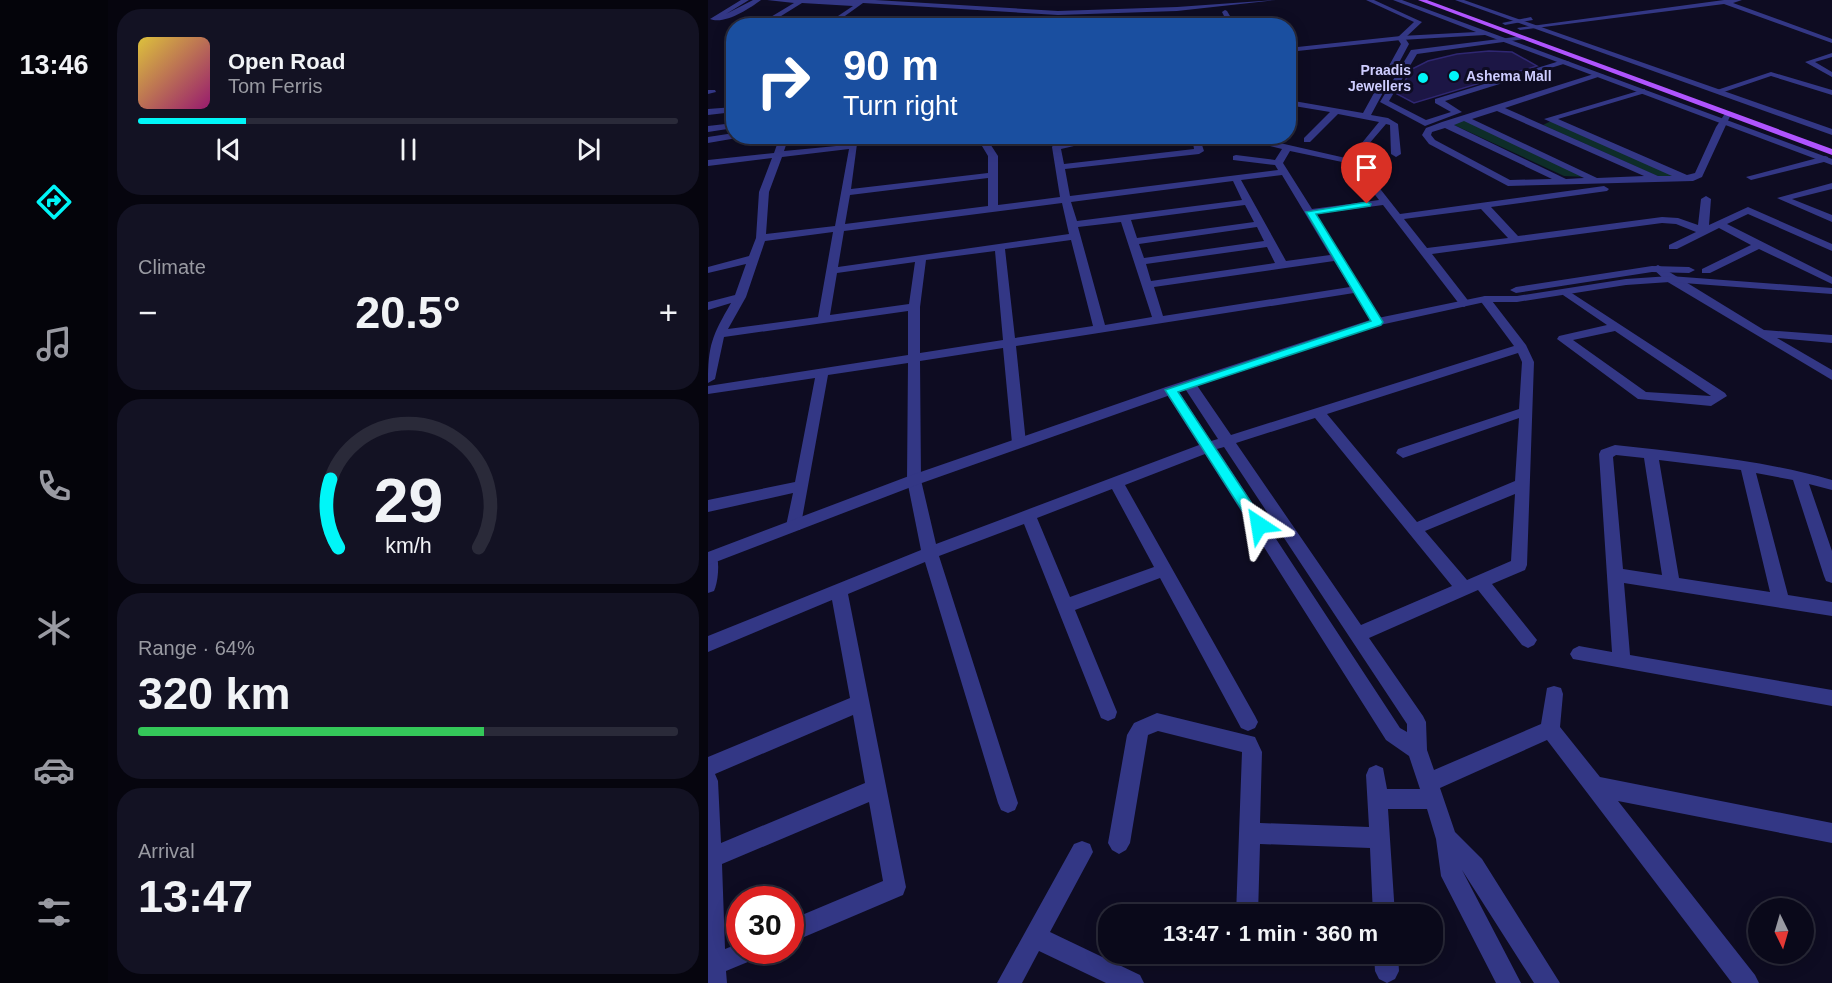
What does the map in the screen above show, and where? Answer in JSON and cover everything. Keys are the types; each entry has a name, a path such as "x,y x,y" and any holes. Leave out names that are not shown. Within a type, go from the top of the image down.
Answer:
{"main road":[{"path":"1421,0 1505,27 1520,28 1832,142"},
{"path":"1443,0 1505,27 1523,38 1726,118"}],"street":[{"path":"746,0 713,19 724,18 758,0"},
{"path":"772,0 1051,12 1145,10 1272,0"},
{"path":"843,0 863,3"},
{"path":"1008,10 1021,0"},
{"path":"1143,0 1145,10"},
{"path":"1366,116 1403,41 1419,22 1369,0"},
{"path":"1396,0 1642,91 1726,118 1830,158"},
{"path":"1458,0 1830,130"},
{"path":"1296,49 1485,33 1505,27 1515,20 1694,0"},
{"path":"1520,28 1739,0"},
{"path":"1722,1 1832,41"},
{"path":"773,18 800,2"},
{"path":"790,18 816,2"},
{"path":"839,18 863,3"},
{"path":"1047,18 1051,12"},
{"path":"1225,12 1229,18"},
{"path":"1523,38 1414,52 1384,102 1425,123 1458,112 1438,101 1566,62"},
{"path":"1296,56 1403,41"},
{"path":"1832,55 1809,62 1832,75"},
{"path":"1718,91 1772,74 1832,93"},
{"path":"1600,75 1445,124 1429,130 1426,135 1432,142 1508,183 1595,179 1660,180 1699,175 1726,118"},
{"path":"1472,91 1537,124 1660,180"},
{"path":"1537,124 1550,118 1642,91"},
{"path":"1296,103 1385,120 1394,124 1396,154"},
{"path":"708,112 726,109"},
{"path":"1307,140 1336,111"},
{"path":"708,121 726,118"},
{"path":"1464,118 1595,179"},
{"path":"1550,118 1686,178"},
{"path":"1362,149 1385,120"},
{"path":"1445,124 1562,180"},
{"path":"708,129 726,126"},
{"path":"708,140 726,137"},
{"path":"708,379 719,334 740,297 761,238 764,192 782,144"},
{"path":"985,144 993,156 993,209"},
{"path":"1058,144 1056,147 1066,201 1100,328"},
{"path":"1056,147 1072,144"},
{"path":"1060,167 1199,151 1198,144"},
{"path":"1270,144 1380,167"},
{"path":"709,166 779,153 854,146 823,320"},
{"path":"1278,163 1287,148"},
{"path":"1236,158 1278,163 1340,257 1377,322"},
{"path":"1751,177 1830,158"},
{"path":"761,238 1285,172"},
{"path":"845,193 993,175"},
{"path":"1236,178 1282,265"},
{"path":"1367,178 1464,303"},
{"path":"1832,186 1782,198 1832,219"},
{"path":"1398,217 1604,189"},
{"path":"1703,231 1706,199"},
{"path":"830,272 1000,248 1125,218 1248,202"},
{"path":"1310,212 1386,202"},
{"path":"1484,206 1516,240"},
{"path":"1673,247 1748,210 1830,245"},
{"path":"1125,218 1158,318"},
{"path":"1425,252 1662,220 1678,220 1703,231"},
{"path":"1133,242 1259,224"},
{"path":"1718,224 1832,282"},
{"path":"1138,262 1269,244"},
{"path":"1706,271 1759,244"},
{"path":"1000,248 1019,443"},
{"path":"1147,285 1340,257"},
{"path":"708,270 752,259"},
{"path":"921,260 914,307 914,480 930,552 1008,803"},
{"path":"708,586 709,559 914,480 1171,390 1377,322 1486,299 1506,291 1658,268 1832,282"},
{"path":"1658,268 1670,279 1832,376"},
{"path":"1486,299 1517,300 1626,282 1670,279 1832,291"},
{"path":"708,390 1158,318 1358,289"},
{"path":"1567,293 1720,396 1711,402 1643,396 1563,339 1617,327"},
{"path":"708,306 740,297"},
{"path":"1359,634 1520,565 1528,362 1522,348 1486,299"},
{"path":"719,334 914,307"},
{"path":"1761,333 1832,339"},
{"path":"708,644 930,552 1208,447 1522,348"},
{"path":"794,526 822,373"},
{"path":"1190,384 1416,722 1417,750 1447,839 1452,876 1509,983"},
{"path":"1171,390 1393,734 1417,750"},
{"path":"1317,411 1464,589"},
{"path":"1402,453 1526,411"},
{"path":"1622,662 1606,454 1615,450 1747,466 1799,475 1832,485"},
{"path":"1651,455 1672,584"},
{"path":"1747,466 1781,601"},
{"path":"1799,475 1832,576"},
{"path":"1116,482 1248,722"},
{"path":"1415,530 1523,484"},
{"path":"708,506 800,486"},
{"path":"1028,515 1108,712"},
{"path":"1065,606 1164,570"},
{"path":"1617,574 1832,609"},
{"path":"1481,582 1528,640"},
{"path":"804,926 895,887 858,704 838,590"},
{"path":"1579,654 1832,698"},
{"path":"1554,694 1550,729 1747,983"},
{"path":"708,767 858,704"},
{"path":"1119,843 1137,735 1141,729 1157,722 1243,742 1250,747 1247,904"},
{"path":"1377,799 1430,791 1550,729"},
{"path":"1376,775 1383,904"},
{"path":"708,781 709,859 715,974"},
{"path":"1594,786 1832,833"},
{"path":"709,859 876,789"},
{"path":"1249,833 1379,838"},
{"path":"1447,839 1474,867 1548,983"},
{"path":"1009,983 1082,852"},
{"path":"1035,937 1132,983"},
{"path":"715,974 729,964"}],"green space":[{"path":"1464,120 1586,177 1564,176 1452,124"},
{"path":"1551,121 1678,177 1662,178 1543,125"}],"building":[{"name":"Ashema Mall","path":"1489,51 1512,52 1537,66 1414,103 1397,94 1412,69 1428,61 1457,54"}],"place":[{"name":"Ashema Mall","path":"1454,76"},
{"name":"Praadis Jewellers","path":"1423,78"}],"route":[{"path":"1259,525 1171,390 1377,322 1340,257 1310,212 1367,204"}]}
